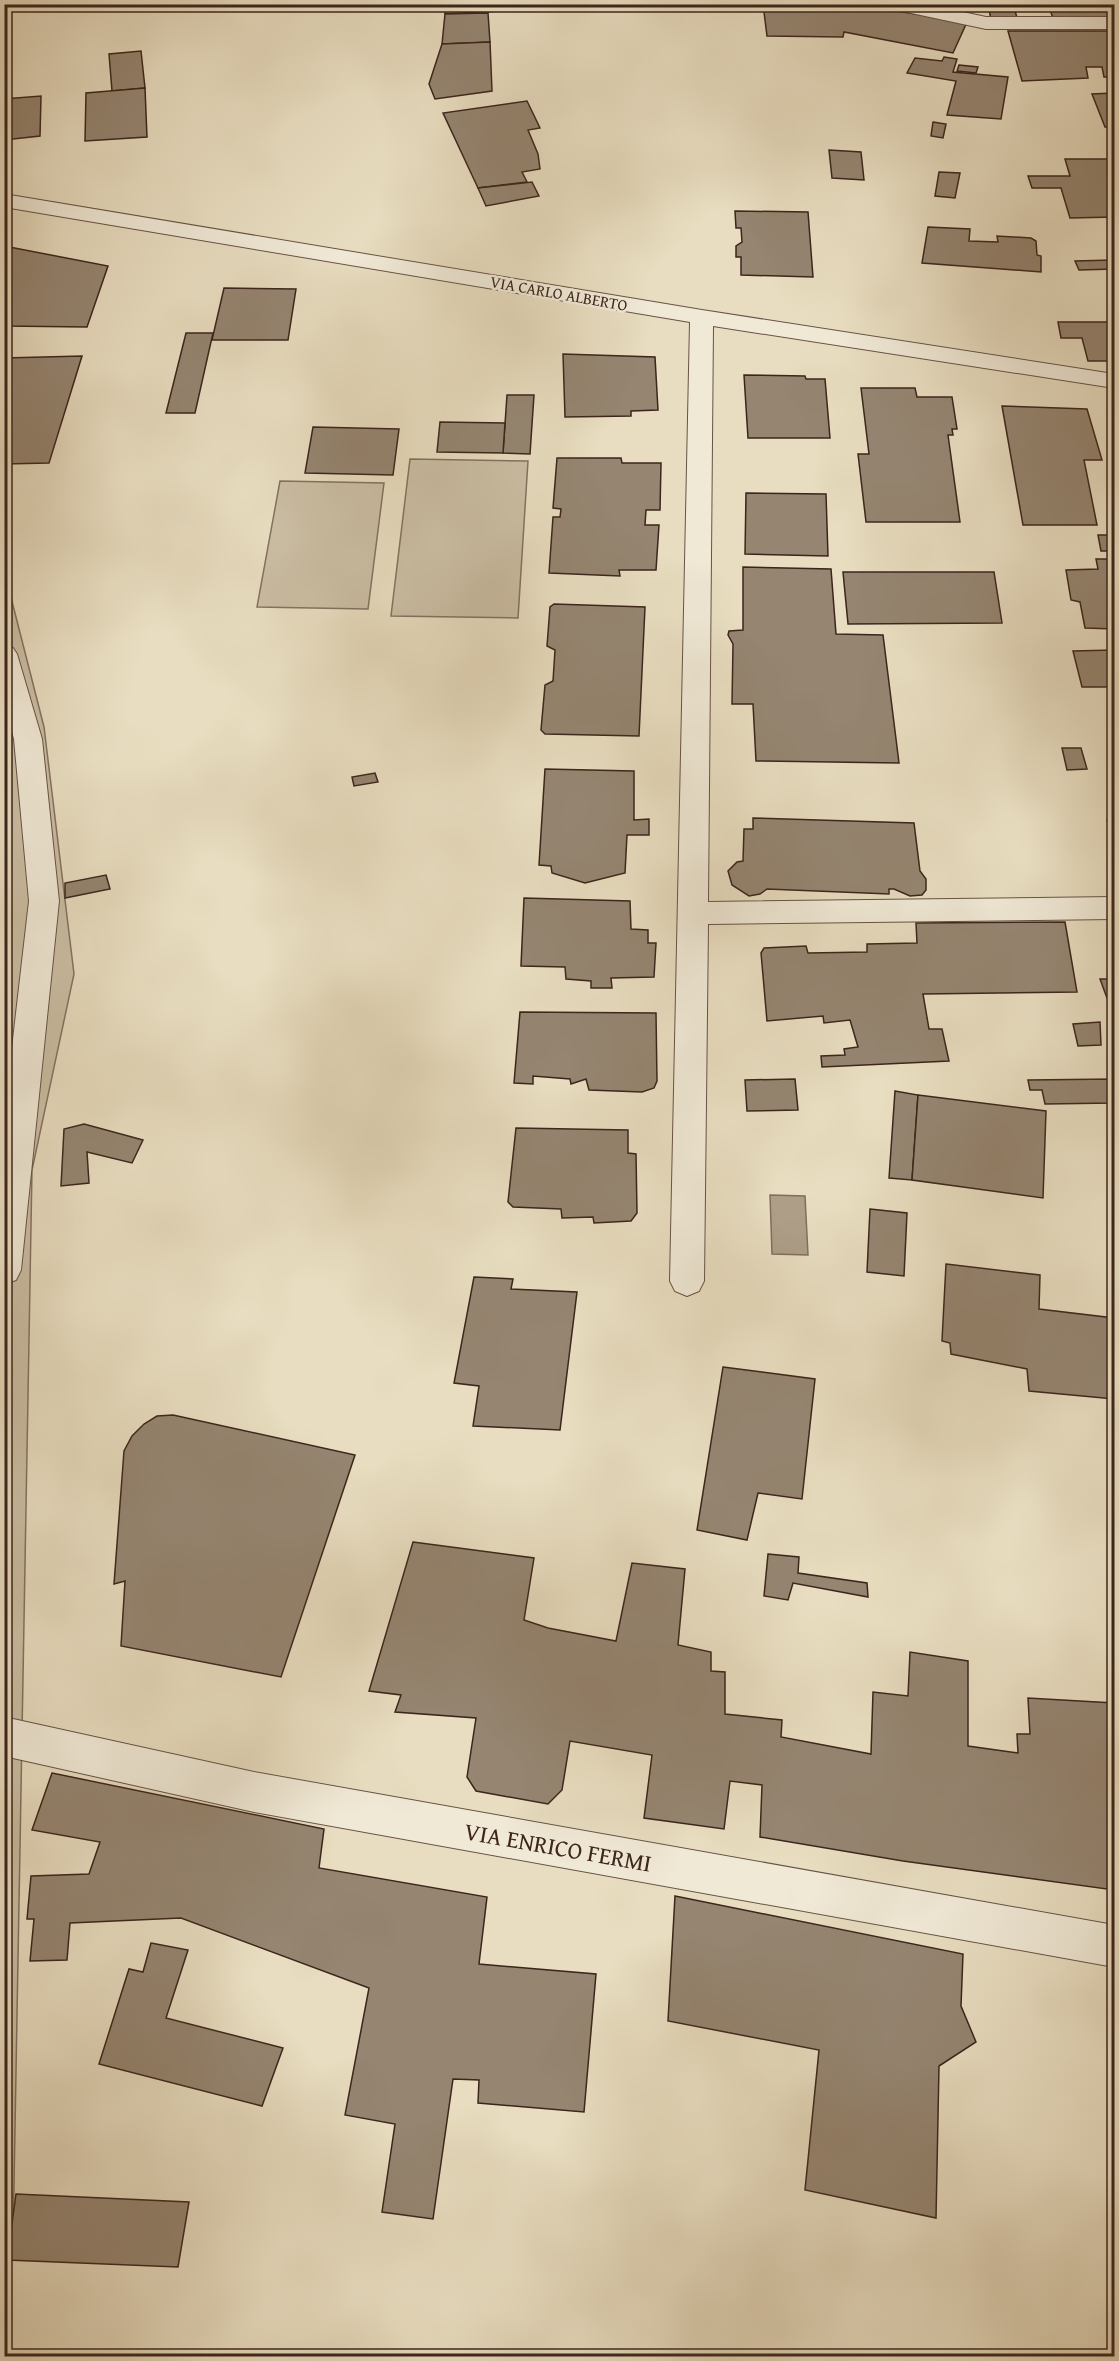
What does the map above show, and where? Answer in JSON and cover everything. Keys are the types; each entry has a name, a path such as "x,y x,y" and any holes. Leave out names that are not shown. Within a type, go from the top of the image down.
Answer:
{"street":[{"path":"897,4 987,23 1114,23"},
{"name":"VIA CARLO ALBERTO","path":"4,200 702,317 1114,381"},
{"path":"687,1281 702,317"},
{"path":"4,654 28,739 44,901 11,1156 4,1270"},
{"path":"693,913 1114,908"},
{"name":"VIA ENRICO FERMI","path":"4,1736 254,1792 1114,1946"}],"shaded area":[{"path":"410,459 528,461 518,618 391,616"},
{"path":"280,481 384,483 368,609 257,607"},
{"path":"4,570 44,727 74,974 32,1170 13,2242 5,2272"},
{"path":"770,1195 805,1196 808,1255 772,1254"}],"building":[{"path":"447,4 499,4 499,11 445,14"},
{"path":"763,4 852,4 967,22 953,53 844,32 843,37 767,36"},
{"path":"943,4 1013,4 1018,21 991,20 989,9"},
{"path":"1048,4 1114,4 1114,21 1054,21"},
{"path":"488,13 490,42 442,44 445,14"},
{"path":"1008,31 1114,31 1114,77 1104,77 1102,67 1086,67 1088,78 1022,81"},
{"path":"490,42 492,91 435,99 429,84 442,44"},
{"path":"141,51 145,88 112,91 109,54"},
{"path":"944,57 957,59 953,72 1008,77 1001,119 947,115 956,81 907,73 915,58 942,61"},
{"path":"959,65 978,67 976,73 957,71"},
{"path":"145,88 147,137 85,141 86,93"},
{"path":"1114,93 1114,127 1105,127 1092,94"},
{"path":"41,96 40,136 4,140 4,99"},
{"path":"527,101 540,128 528,130 538,154 540,169 522,172 527,182 478,188 443,113"},
{"path":"933,122 946,124 943,138 931,136"},
{"path":"829,150 861,152 864,180 832,178"},
{"path":"1065,159 1114,159 1114,217 1070,218 1061,188 1032,188 1028,176 1070,176"},
{"path":"939,172 960,173 955,198 935,196"},
{"path":"532,182 539,196 486,206 478,188"},
{"path":"735,211 808,212 813,277 741,275 741,257 736,257 736,246 742,242 741,228 736,228"},
{"path":"928,227 970,229 969,241 998,242 997,236 1031,238 1036,241 1037,255 1041,256 1041,272 922,263"},
{"path":"4,246 108,266 87,327 4,326"},
{"path":"1113,260 1114,269 1079,270 1075,261"},
{"path":"224,288 296,289 288,340 212,340"},
{"path":"1058,322 1114,322 1114,361 1088,361 1082,338 1061,338"},
{"path":"186,333 213,333 195,413 166,413"},
{"path":"563,354 655,357 658,410 631,411 631,416 565,417"},
{"path":"82,356 49,463 4,464 4,358"},
{"path":"744,375 805,376 806,379 825,379 830,438 748,438"},
{"path":"861,388 915,388 917,397 952,397 957,429 952,429 953,435 948,435 960,522 866,522 858,454 869,454"},
{"path":"507,395 534,395 530,454 503,453"},
{"path":"1002,406 1087,409 1102,460 1084,460 1097,525 1023,525"},
{"path":"440,422 505,423 503,453 437,452"},
{"path":"313,427 399,429 393,475 305,473"},
{"path":"557,458 621,458 622,463 661,463 660,510 646,510 645,525 659,525 656,570 619,570 620,576 549,573 553,517 560,517 561,509 553,508"},
{"path":"746,493 826,494 828,556 745,554"},
{"path":"1098,535 1114,535 1114,551 1101,551"},
{"path":"1096,559 1114,559 1114,629 1085,628 1080,602 1071,600 1066,570 1098,569"},
{"path":"743,567 831,569 836,634 883,635 899,763 756,761 753,704 732,704 733,644 728,635 729,631 743,630"},
{"path":"843,572 994,572 1002,623 848,624"},
{"path":"554,604 645,607 639,736 545,734 541,730 545,685 553,681 555,650 547,646 550,607"},
{"path":"1114,650 1114,687 1082,687 1073,651"},
{"path":"1062,748 1081,748 1087,769 1067,770"},
{"path":"545,769 634,771 634,820 649,819 649,835 627,835 625,873 585,883 552,873 551,866 539,865"},
{"path":"375,773 378,782 354,786 352,777"},
{"path":"753,818 914,823 920,871 926,879 926,890 922,895 910,896 894,889 889,889 889,894 767,889 760,894 749,896 732,885 728,871 737,862 743,861 744,829 753,829"},
{"path":"1107,820 1114,820 1114,849"},
{"path":"106,875 110,889 65,898 65,883"},
{"path":"524,898 630,901 631,929 648,930 648,943 656,943 654,977 611,978 612,988 591,988 591,981 566,979 565,967 521,966"},
{"path":"1065,922 1077,992 923,994 929,1029 942,1029 949,1061 822,1067 821,1056 845,1055 844,1049 858,1047 850,1020 824,1023 823,1016 767,1021 761,953 764,948 806,946 808,953 867,952 867,944 917,943 916,923"},
{"path":"1100,979 1114,979 1114,998 1107,998"},
{"path":"520,1012 656,1013 657,1081 654,1088 642,1092 589,1090 586,1079 571,1084 570,1079 533,1076 533,1084 514,1083"},
{"path":"1100,1022 1101,1045 1078,1046 1073,1024"},
{"path":"795,1079 798,1110 747,1111 745,1080"},
{"path":"1114,1079 1114,1103 1045,1104 1042,1090 1030,1090 1028,1080"},
{"path":"895,1091 918,1095 912,1180 889,1178"},
{"path":"918,1095 1046,1111 1043,1198 912,1180"},
{"path":"84,1124 143,1140 132,1163 87,1152 89,1183 61,1186 64,1129"},
{"path":"516,1128 628,1130 628,1153 636,1154 637,1213 631,1221 594,1223 593,1217 562,1218 561,1209 513,1207 508,1202"},
{"path":"870,1209 907,1213 904,1276 867,1272"},
{"path":"946,1264 1040,1275 1039,1309 1114,1318 1114,1399 1029,1391 1027,1369 951,1354 950,1343 942,1341"},
{"path":"474,1277 513,1279 511,1289 577,1292 560,1430 473,1426 479,1386 454,1383"},
{"path":"723,1367 815,1379 802,1499 758,1493 747,1540 697,1530"},
{"path":"173,1415 355,1455 281,1677 121,1646 125,1581 114,1584 124,1451 132,1436 144,1424 157,1416"},
{"path":"413,1542 534,1558 524,1620 548,1628 616,1641 632,1563 685,1569 678,1645 711,1652 711,1671 725,1672 725,1714 782,1720 781,1737 871,1754 873,1692 908,1696 910,1652 968,1661 968,1746 1018,1753 1017,1734 1030,1734 1028,1698 1114,1703 1114,1890 903,1861 760,1837 762,1785 730,1781 724,1829 644,1818 652,1755 570,1741 562,1790 548,1804 476,1791 467,1777 476,1718 395,1712 401,1695 369,1691"},
{"path":"768,1554 799,1557 798,1573 867,1583 868,1597 793,1583 788,1600 764,1596"},
{"path":"52,1773 324,1829 319,1868 487,1897 479,1964 596,1974 584,2112 478,2103 479,2080 453,2079 433,2219 382,2212 395,2124 345,2115 369,1988 181,1918 70,1923 67,1960 30,1961 34,1919 27,1919 31,1876 89,1874 100,1842 32,1830"},
{"path":"675,1896 963,1954 961,2006 976,2042 939,2066 936,2218 805,2190 819,2050 668,2021"},
{"path":"151,1943 188,1950 166,2018 283,2048 262,2106 99,2064 129,1969 143,1972"},
{"path":"16,2194 189,2202 178,2267 7,2260"}]}
